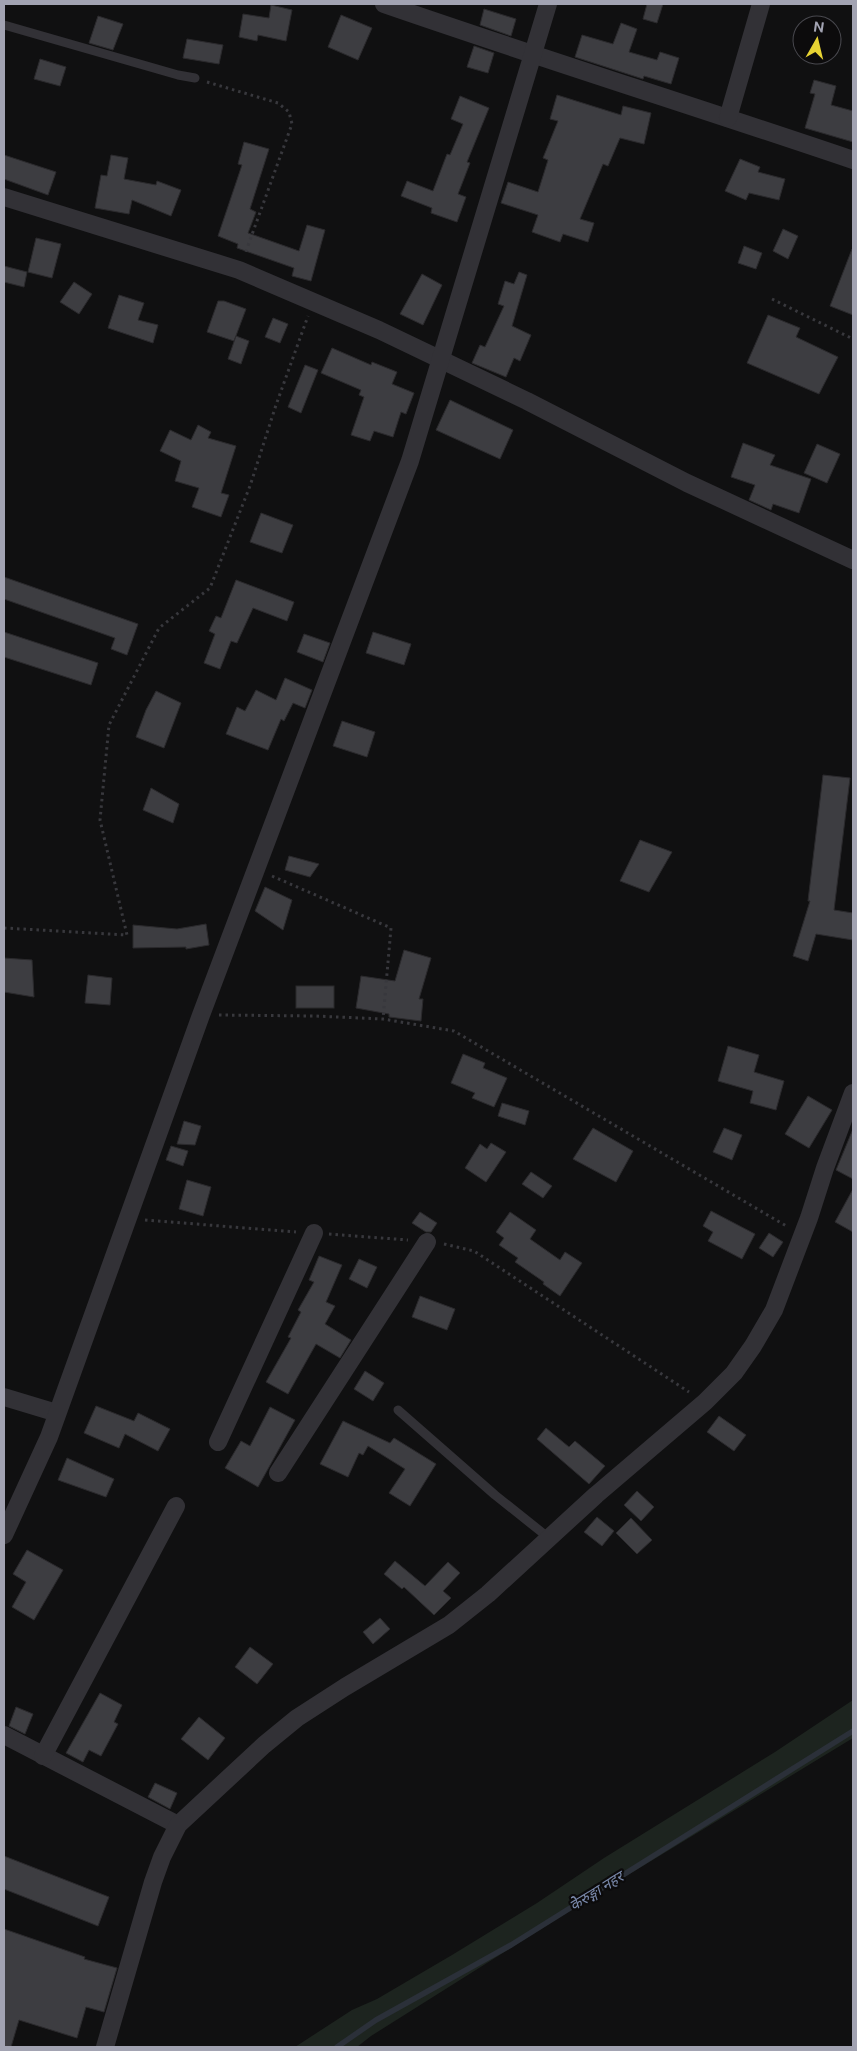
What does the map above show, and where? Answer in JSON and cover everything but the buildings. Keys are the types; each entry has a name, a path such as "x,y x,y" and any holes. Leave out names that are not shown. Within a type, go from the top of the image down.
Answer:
{"street":[{"path":"384,4 853,160"},
{"path":"4,1535 49,1437 255,869 410,461 548,4"},
{"path":"728,118 761,4"},
{"path":"4,196 239,270 379,330 527,401 687,483 853,560"},
{"path":"105,2047 152,1882 178,1825 264,1745 297,1718 449,1625 488,1594 596,1495 705,1402 734,1372 753,1346 774,1310 801,1235 846,1137 853,1093"},
{"path":"218,1442 314,1233"},
{"path":"278,1474 427,1242"},
{"path":"4,1397 57,1413"},
{"path":"43,1756 176,1506"},
{"path":"4,1735 178,1825"}],"lane":[{"path":"4,25 152,68 195,78"},
{"path":"398,1410 495,1495 549,1538"}],"path":[{"path":"195,78 278,103 289,112 292,124 239,270"},
{"path":"772,299 853,339"},
{"path":"4,928 127,935 100,820 109,725 158,628 210,588 250,486 313,302"},
{"path":"255,869 391,928 383,1019"},
{"path":"201,1015 315,1016 383,1019 454,1031 801,1235"}],"shaded area":[{"path":"853,1700 853,1738 587,1900 371,2036 357,2047 295,2047 352,2010 377,1999 537,1903 604,1858 775,1752"}],"waterway":[{"name":"केेरुङ्गा नहर","path":"337,2047 376,2020 511,1945 853,1731"}]}
